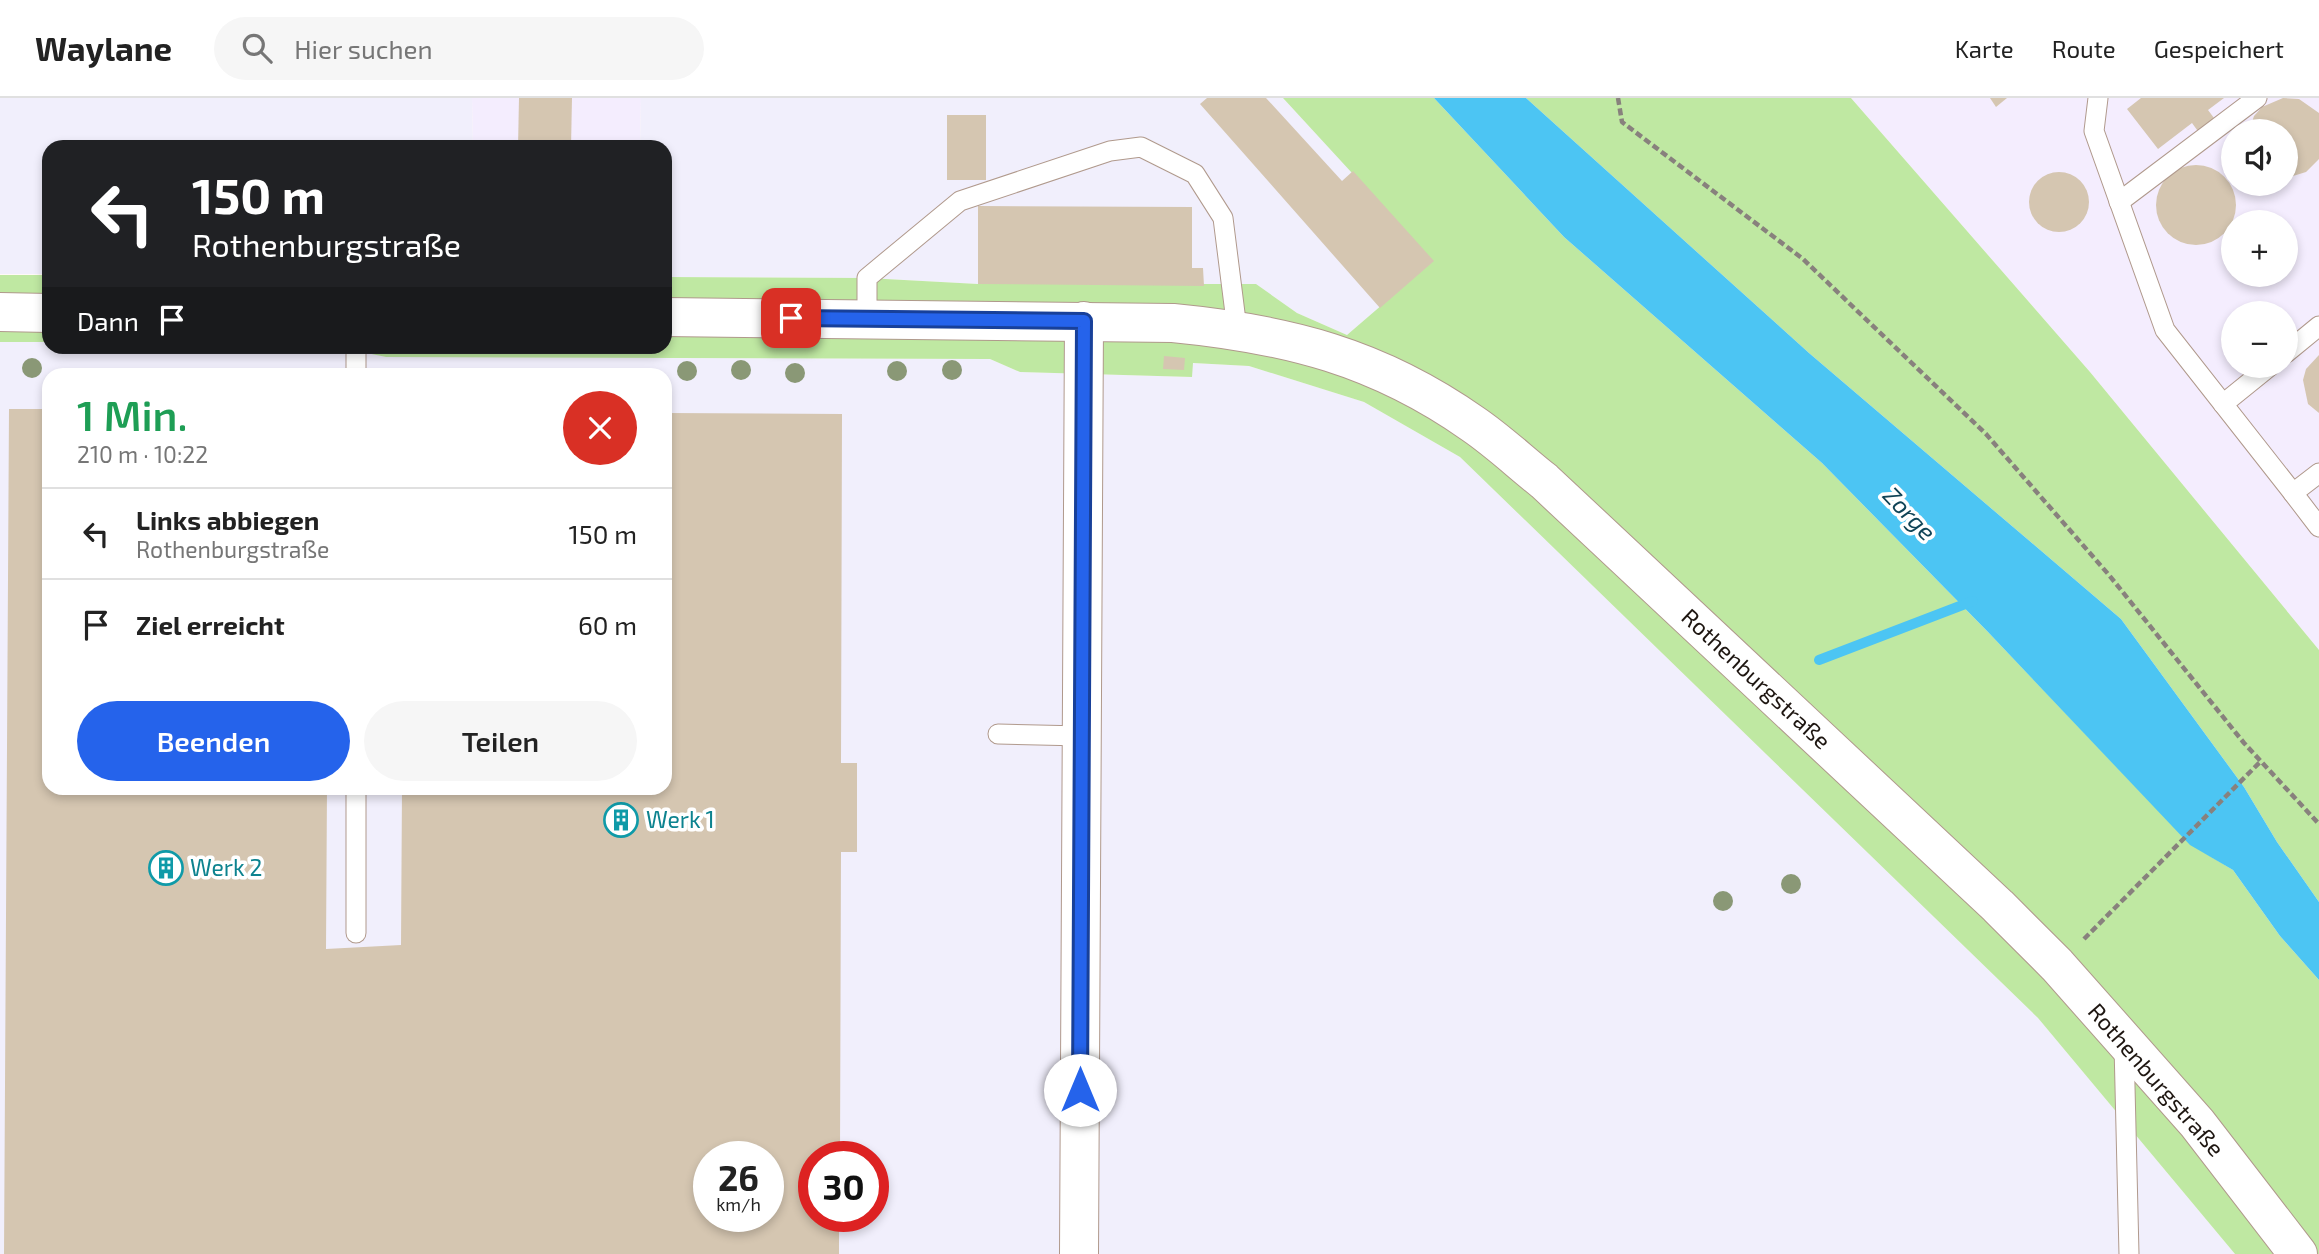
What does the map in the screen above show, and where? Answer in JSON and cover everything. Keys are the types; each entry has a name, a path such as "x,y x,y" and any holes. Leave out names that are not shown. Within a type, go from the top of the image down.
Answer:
{"street":[{"path":"0,313 42,313"},
{"name":"Rothenburgstraße","path":"672,317 1173,323 1237,329 1318,346 1399,379 1474,424 1544,481 1998,906 2124,1038 2197,1123 2298,1254"},
{"path":"1079,1254 1084,321"}],"lane":[{"path":"2098,98 2094,131 2165,330 2319,527"},
{"path":"2119,202 2257,98"},
{"path":"867,319 867,278 960,201 1110,151 1142,147 1195,174 1223,218 1237,329"},
{"path":"2298,343 2319,326"},
{"path":"2223,404 2255,378"},
{"path":"2293,493 2319,473"},
{"path":"998,734 1082,736"},
{"path":"356,795 356,933"},
{"path":"2124,1038 2129,1254"}],"path":[{"path":"1618,98 1622,122 1803,259 1986,433 2109,575 2261,761 2319,824"},
{"path":"2057,965 2261,761"}],"shaded area":[{"path":"0,98 472,98 473,140 42,140 42,274 0,274"},
{"path":"472,98 641,98 640,140 473,140"},
{"path":"641,98 1283,98 1434,261 1347,335 1297,313 1255,284 978,284 867,278 672,277 672,140 640,140"},
{"path":"1851,98 2319,98 2319,650 2090,372"},
{"path":"0,342 42,342 42,354 990,359 1020,372 1192,377 1192,363 1249,366 1364,402 1460,457 2038,1018 2235,1254 0,1254"}],"green space":[{"path":"1283,98 1434,98 1564,237 1822,463 2190,844 2233,870 2280,936 2319,980 2319,1254 2235,1254 2038,1018 1460,457 1364,402 1249,366 1193,363 1192,377 1020,372 990,359 386,357 372,354 672,354 672,277 867,278 978,284 1256,284 1297,313 1347,335 1433,261"},
{"path":"1526,98 1851,98 2090,372 2319,650 2319,902 2277,842 2244,787 2121,619 1809,353"},
{"path":"0,275 42,275 42,342 0,342"}],"water":[{"name":"Zorge","path":"1434,98 1526,98 1809,353 2121,619 2244,787 2277,842 2319,902 2319,980 2280,936 2233,870 2190,845 1988,632 1822,463 1564,237"}],"building":[{"path":"519,98 572,98 571,140 518,140"},
{"path":"1207,98 1266,98 1342,181 1353,171 1434,261 1380,308 1200,104"},
{"path":"1990,98 2007,98 1996,107"},
{"path":"2141,98 2224,98 2208,110 2217,122 2200,134 2192,123 2158,149 2127,109"},
{"path":"2283,98 2299,99 2319,113 2319,159 2306,172 2298,174 2298,119 2253,119 2262,107"},
{"path":"947,115 986,115 986,180 947,180"},
{"path":"2188,166 2204,166 2218,172 2221,174 2221,196 2235,197 2235,210 2221,210 2221,236 2204,244 2188,244 2174,238 2163,227 2157,213 2157,197 2163,183 2174,172"},
{"path":"2053,172 2065,172 2084,185 2089,202 2087,214 2076,227 2065,232 2053,232 2034,219 2029,208 2029,196 2042,177"},
{"path":"978,206 1192,207 1192,268 1203,268 1204,286 978,284"},
{"path":"2319,355 2319,413 2308,404 2303,380 2306,369"},
{"path":"1164,356 1185,358 1184,370 1163,369"},
{"path":"9,409 42,409 42,795 327,795 326,949 401,945 402,795 672,795 672,413 842,414 841,763 857,763 857,852 841,852 840,1141 798,1141 798,1232 839,1232 839,1254 4,1254"}],"waterway":[{"path":"1819,660 1973,601"}],"place":[{"name":"Werk 1","path":"621,820"},
{"name":"Werk 2","path":"166,868"}],"route":[{"path":"791,318 1084,321 1080,1090"}]}
